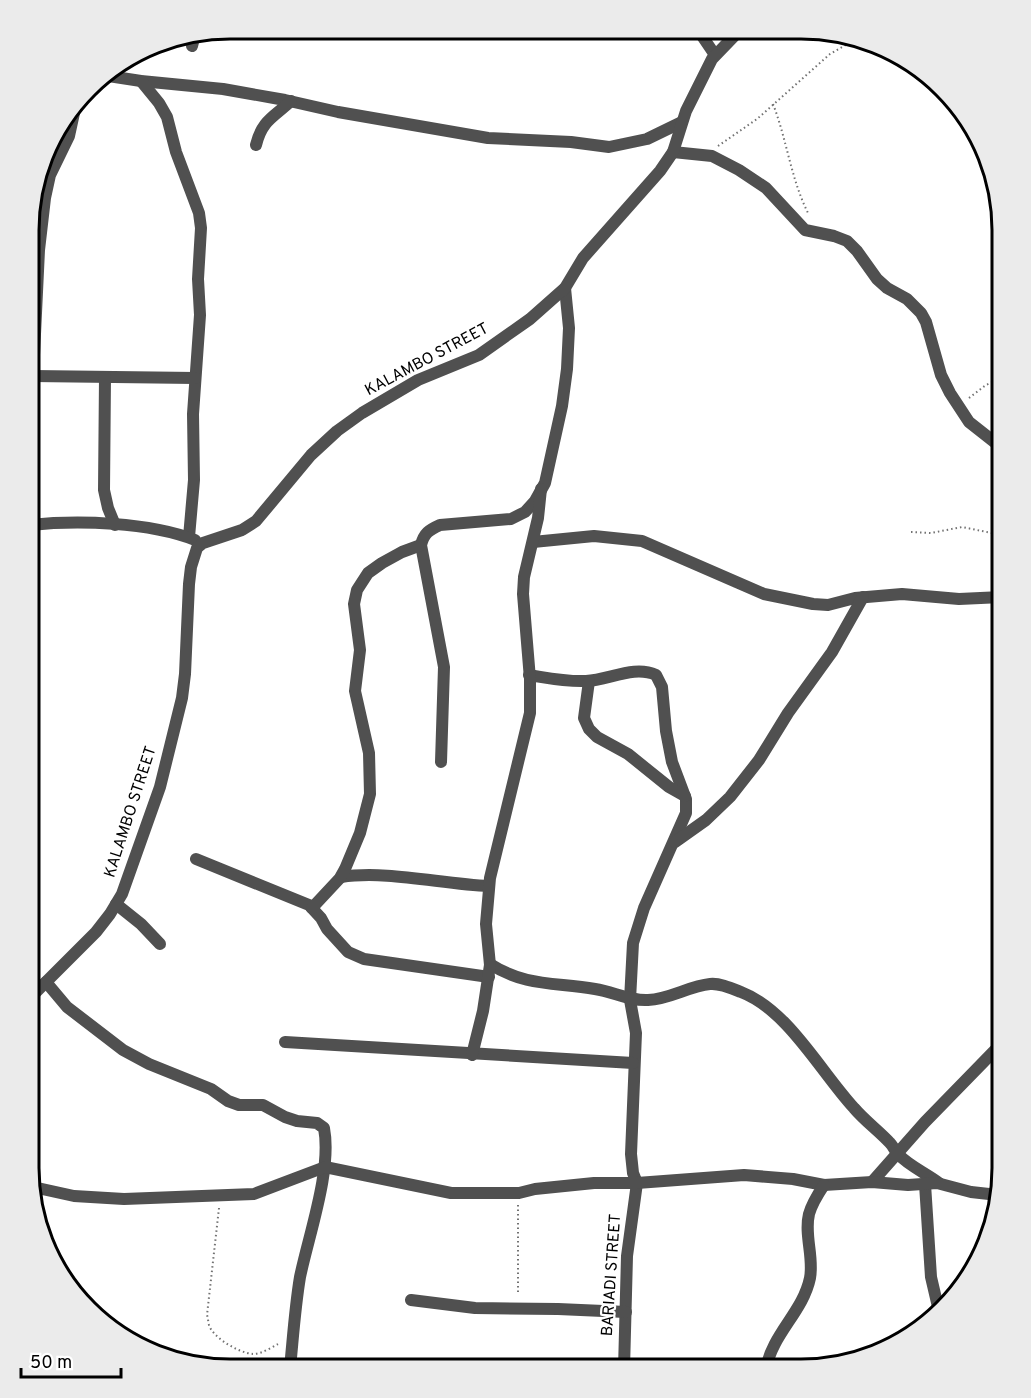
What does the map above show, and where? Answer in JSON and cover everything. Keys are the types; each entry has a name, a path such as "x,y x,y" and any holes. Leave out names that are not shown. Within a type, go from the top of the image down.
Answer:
{"street":[{"path":"704,39 715,55"},
{"name":"KALAMBO STREET","path":"39,989 96,932 116,904 160,787 180,705 185,674 186,611 191,567 195,553 203,543 242,530 256,521 311,455 337,431 362,413 418,380 479,355 530,319 565,288 583,258 660,171 673,152 682,122 697,87 715,55 731,39"},
{"path":"116,77 223,89 488,138 571,142 609,147 647,139 682,122"},
{"path":"141,81 167,117 176,152 199,213 201,228 198,279 200,315 193,414 194,480 189,537"},
{"path":"256,145 265,122 291,101"},
{"path":"39,250 50,175 69,136 72,124"},
{"path":"673,152 712,156 740,170 766,188 805,230 847,241 877,279 887,288 907,299 921,313 926,322 941,375 972,425 992,440"},
{"path":"441,762 444,667 421,545 423,535 440,525 511,519 525,512 535,501 545,483 567,369 569,328 565,288"},
{"path":"39,376 195,378"},
{"path":"105,377 104,490 115,525"},
{"path":"472,1055 489,977 486,924 489,886 517,761 528,724 530,675 522,594 538,518 541,489"},
{"path":"39,525 146,527 189,537 203,543"},
{"path":"533,542 594,536 642,541 764,594 786,600 828,605 863,597 902,594 959,599 992,597"},
{"path":"312,908 340,877 360,833 370,794 369,753 355,691 360,650 354,604 361,581 368,573 402,552 421,545"},
{"path":"675,842 706,820 730,797 759,760 788,713 832,652 863,597"},
{"path":"530,675 556,680 589,681 641,671 657,675 662,687 666,731 672,762 685,796 686,813 675,842 655,881 636,928 633,943 630,1000 636,1033 631,1154 633,1173 637,1183"},
{"path":"589,681 584,718 589,729 597,737 628,754 669,787 685,796"},
{"path":"196,859 263,888 289,896 312,908 339,943 356,956 489,977"},
{"path":"340,877 386,876 457,885 489,886"},
{"path":"116,904 134,918 160,945"},
{"path":"490,964 513,976 532,981 549,985 593,988 618,994 630,1000 665,998 711,984 732,988 760,1002 785,1023 854,1108 890,1143 897,1153 939,1183"},
{"path":"46,982 67,1007 86,1023 123,1050 149,1064 211,1089 228,1101 239,1105 263,1105 285,1117 322,1125 326,1141 325,1167 300,1279 291,1359"},
{"path":"285,1042 633,1063"},
{"path":"872,1182 992,1053"},
{"path":"40,1189 74,1196 142,1199 254,1194 325,1167 451,1193 519,1194 535,1189 594,1183 637,1183 744,1175 793,1179 824,1185 872,1182 897,1185 939,1183 971,1192 990,1194"},
{"name":"BARIADI STREET","path":"624,1359 629,1233 637,1183"},
{"path":"925,1184 931,1277 937,1302"},
{"path":"769,1359 777,1337 805,1295 812,1260 809,1213 824,1185"},
{"path":"411,1300 475,1308 626,1312"}],"path":[{"path":"717,146 757,119 830,54 847,44"},
{"path":"773,104 796,183 810,215"},
{"path":"960,409 970,397 992,382"},
{"path":"911,532 931,533 962,526 992,532"},
{"path":"518,1308 516,1215 519,1194"},
{"path":"220,1196 207,1315 209,1326 213,1332 235,1348 253,1354 269,1349 293,1336"}]}
